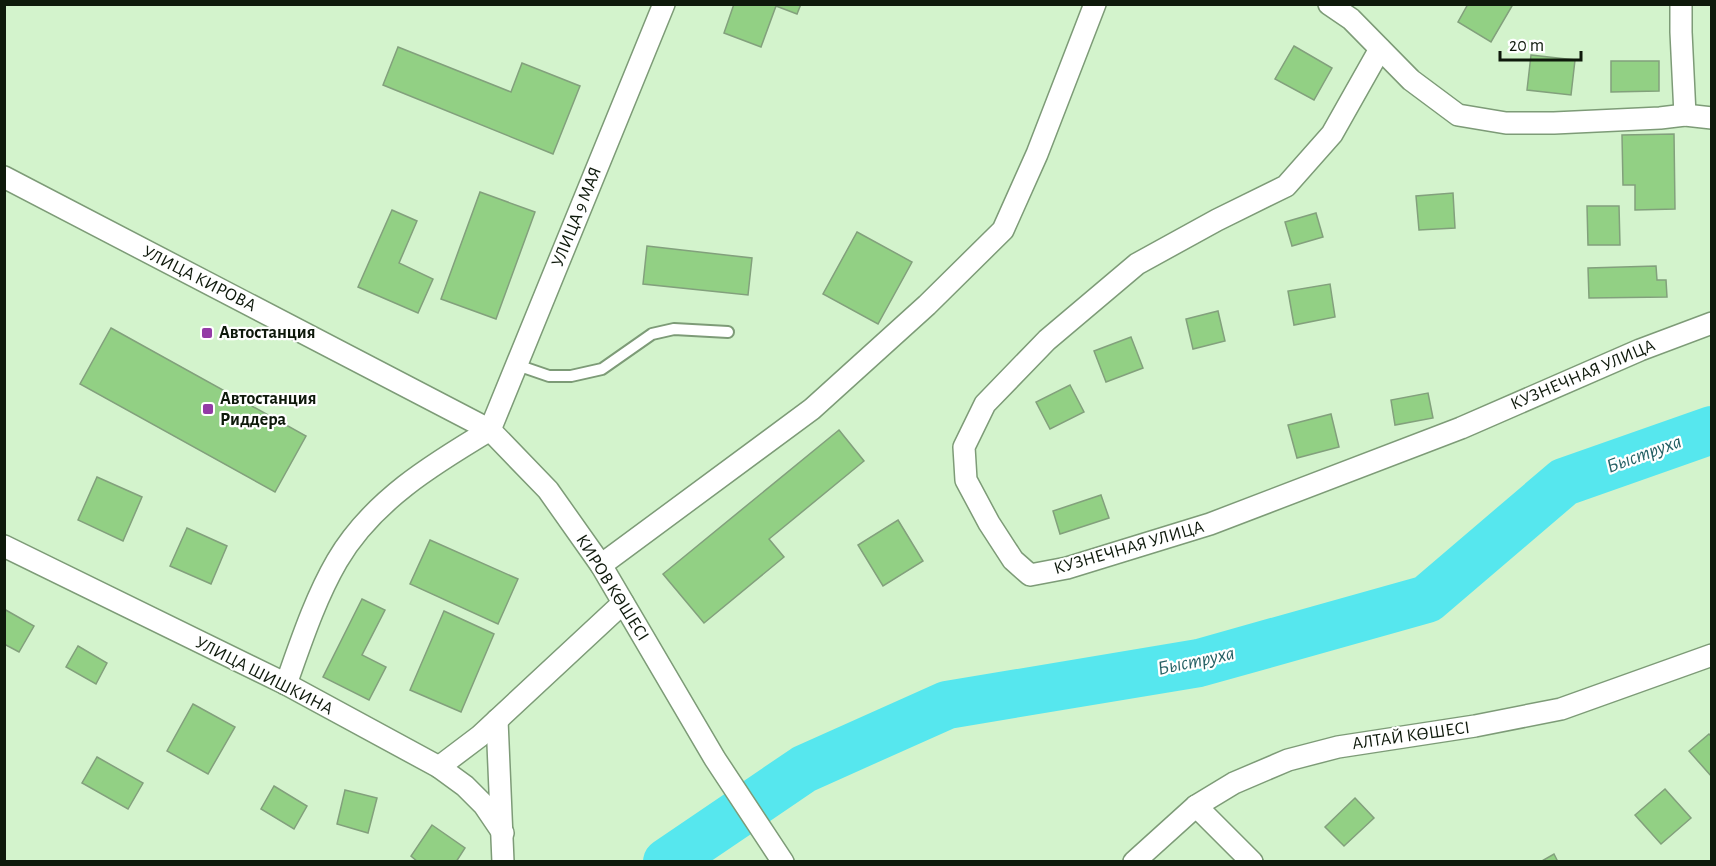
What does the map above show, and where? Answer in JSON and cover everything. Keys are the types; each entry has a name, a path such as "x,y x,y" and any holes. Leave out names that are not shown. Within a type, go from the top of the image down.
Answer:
{"street":[{"name":"УЛИЦА 9 МАЯ","path":"490,430 664,4"},
{"path":"601,566 812,409 927,305 1003,230 1037,154 1095,4"},
{"path":"1329,4 1352,19 1411,80 1458,115 1506,123 1554,123 1685,115 1712,118"},
{"path":"1681,4 1685,115"},
{"name":"КУЗНЕЧНАЯ УЛИЦА","path":"1380,49 1332,134 1286,186 1217,220 1137,264 1047,340 985,404 964,447 966,480 989,523 1013,560 1030,576 1067,568 1210,524 1461,428 1640,350 1712,323"},
{"name":"УЛИЦА КИРОВА","path":"4,177 490,430"},
{"path":"286,684 317,600 338,559 368,519 402,487 490,430"},
{"name":"КИРОВ КӨШЕСІ","path":"490,430 548,490 601,566 715,759 783,861"},
{"name":"УЛИЦА ШИШКИНА","path":"4,546 286,684 438,767 465,786 484,805 503,833"},
{"path":"438,767 480,736 623,603"},
{"name":"АЛТАЙ КӨШЕСІ","path":"1134,861 1196,806 1234,783 1288,760 1338,747 1475,726 1562,709 1712,655"},
{"path":"497,720 503,861"},
{"path":"1196,806 1252,861"}],"lane":[{"path":"516,365 549,376 571,376 602,369 652,334 674,329 728,332"}],"building":[{"path":"734,4 801,4 797,14 776,6 761,47 724,33"},
{"path":"1468,4 1509,4 1512,6 1491,42 1458,22"},
{"path":"1294,46 1332,68 1314,100 1275,79"},
{"path":"398,47 511,92 522,63 580,86 553,154 383,85"},
{"path":"1531,55 1575,60 1571,95 1527,90"},
{"path":"1611,61 1659,61 1659,91 1611,92"},
{"path":"1674,134 1675,209 1635,210 1635,185 1623,185 1622,135"},
{"path":"480,192 535,212 496,319 441,299"},
{"path":"1453,193 1455,228 1419,230 1416,196"},
{"path":"1587,206 1619,206 1620,245 1588,245"},
{"path":"392,210 417,221 399,263 433,279 418,313 358,287"},
{"path":"1316,213 1323,237 1292,246 1285,222"},
{"path":"857,232 912,262 878,324 823,294"},
{"path":"647,246 752,258 748,295 643,284"},
{"path":"1656,266 1657,280 1666,280 1667,297 1589,298 1588,268"},
{"path":"1330,284 1335,317 1294,325 1288,291"},
{"path":"1218,311 1225,341 1193,349 1186,319"},
{"path":"111,328 306,436 275,492 80,384"},
{"path":"1131,337 1143,368 1106,382 1094,351"},
{"path":"1070,385 1084,412 1050,429 1036,402"},
{"path":"1428,393 1433,418 1395,425 1391,400"},
{"path":"1331,414 1339,447 1297,458 1288,425"},
{"path":"839,430 864,461 769,539 784,557 704,623 663,574"},
{"path":"97,477 142,497 123,541 78,520"},
{"path":"1101,495 1109,518 1060,534 1053,511"},
{"path":"898,520 923,561 883,586 858,545"},
{"path":"187,528 227,546 211,584 170,566"},
{"path":"430,540 518,579 498,624 410,584"},
{"path":"362,599 385,610 362,655 386,667 369,700 323,677"},
{"path":"4,609 34,626 19,652 4,644"},
{"path":"444,611 494,634 461,712 410,690"},
{"path":"78,646 107,663 96,684 66,667"},
{"path":"193,704 235,727 208,774 167,751"},
{"path":"1709,734 1712,737 1712,777 1689,751"},
{"path":"97,757 143,783 128,809 82,783"},
{"path":"274,786 307,806 294,829 261,809"},
{"path":"1665,789 1691,818 1661,844 1635,815"},
{"path":"345,790 377,798 368,833 337,824"},
{"path":"1355,798 1374,818 1344,846 1325,827"},
{"path":"432,825 465,848 456,862 418,862 411,856"},
{"path":"1554,854 1558,862 1540,862"}],"waterway":[{"name":"Быструха","path":"667,862 804,769 947,705 1199,663 1427,599 1564,482 1712,430"}],"place":[{"name":"Автостанция","path":"207,333"},
{"name":"Автостанция Риддера","path":"208,409"}]}
